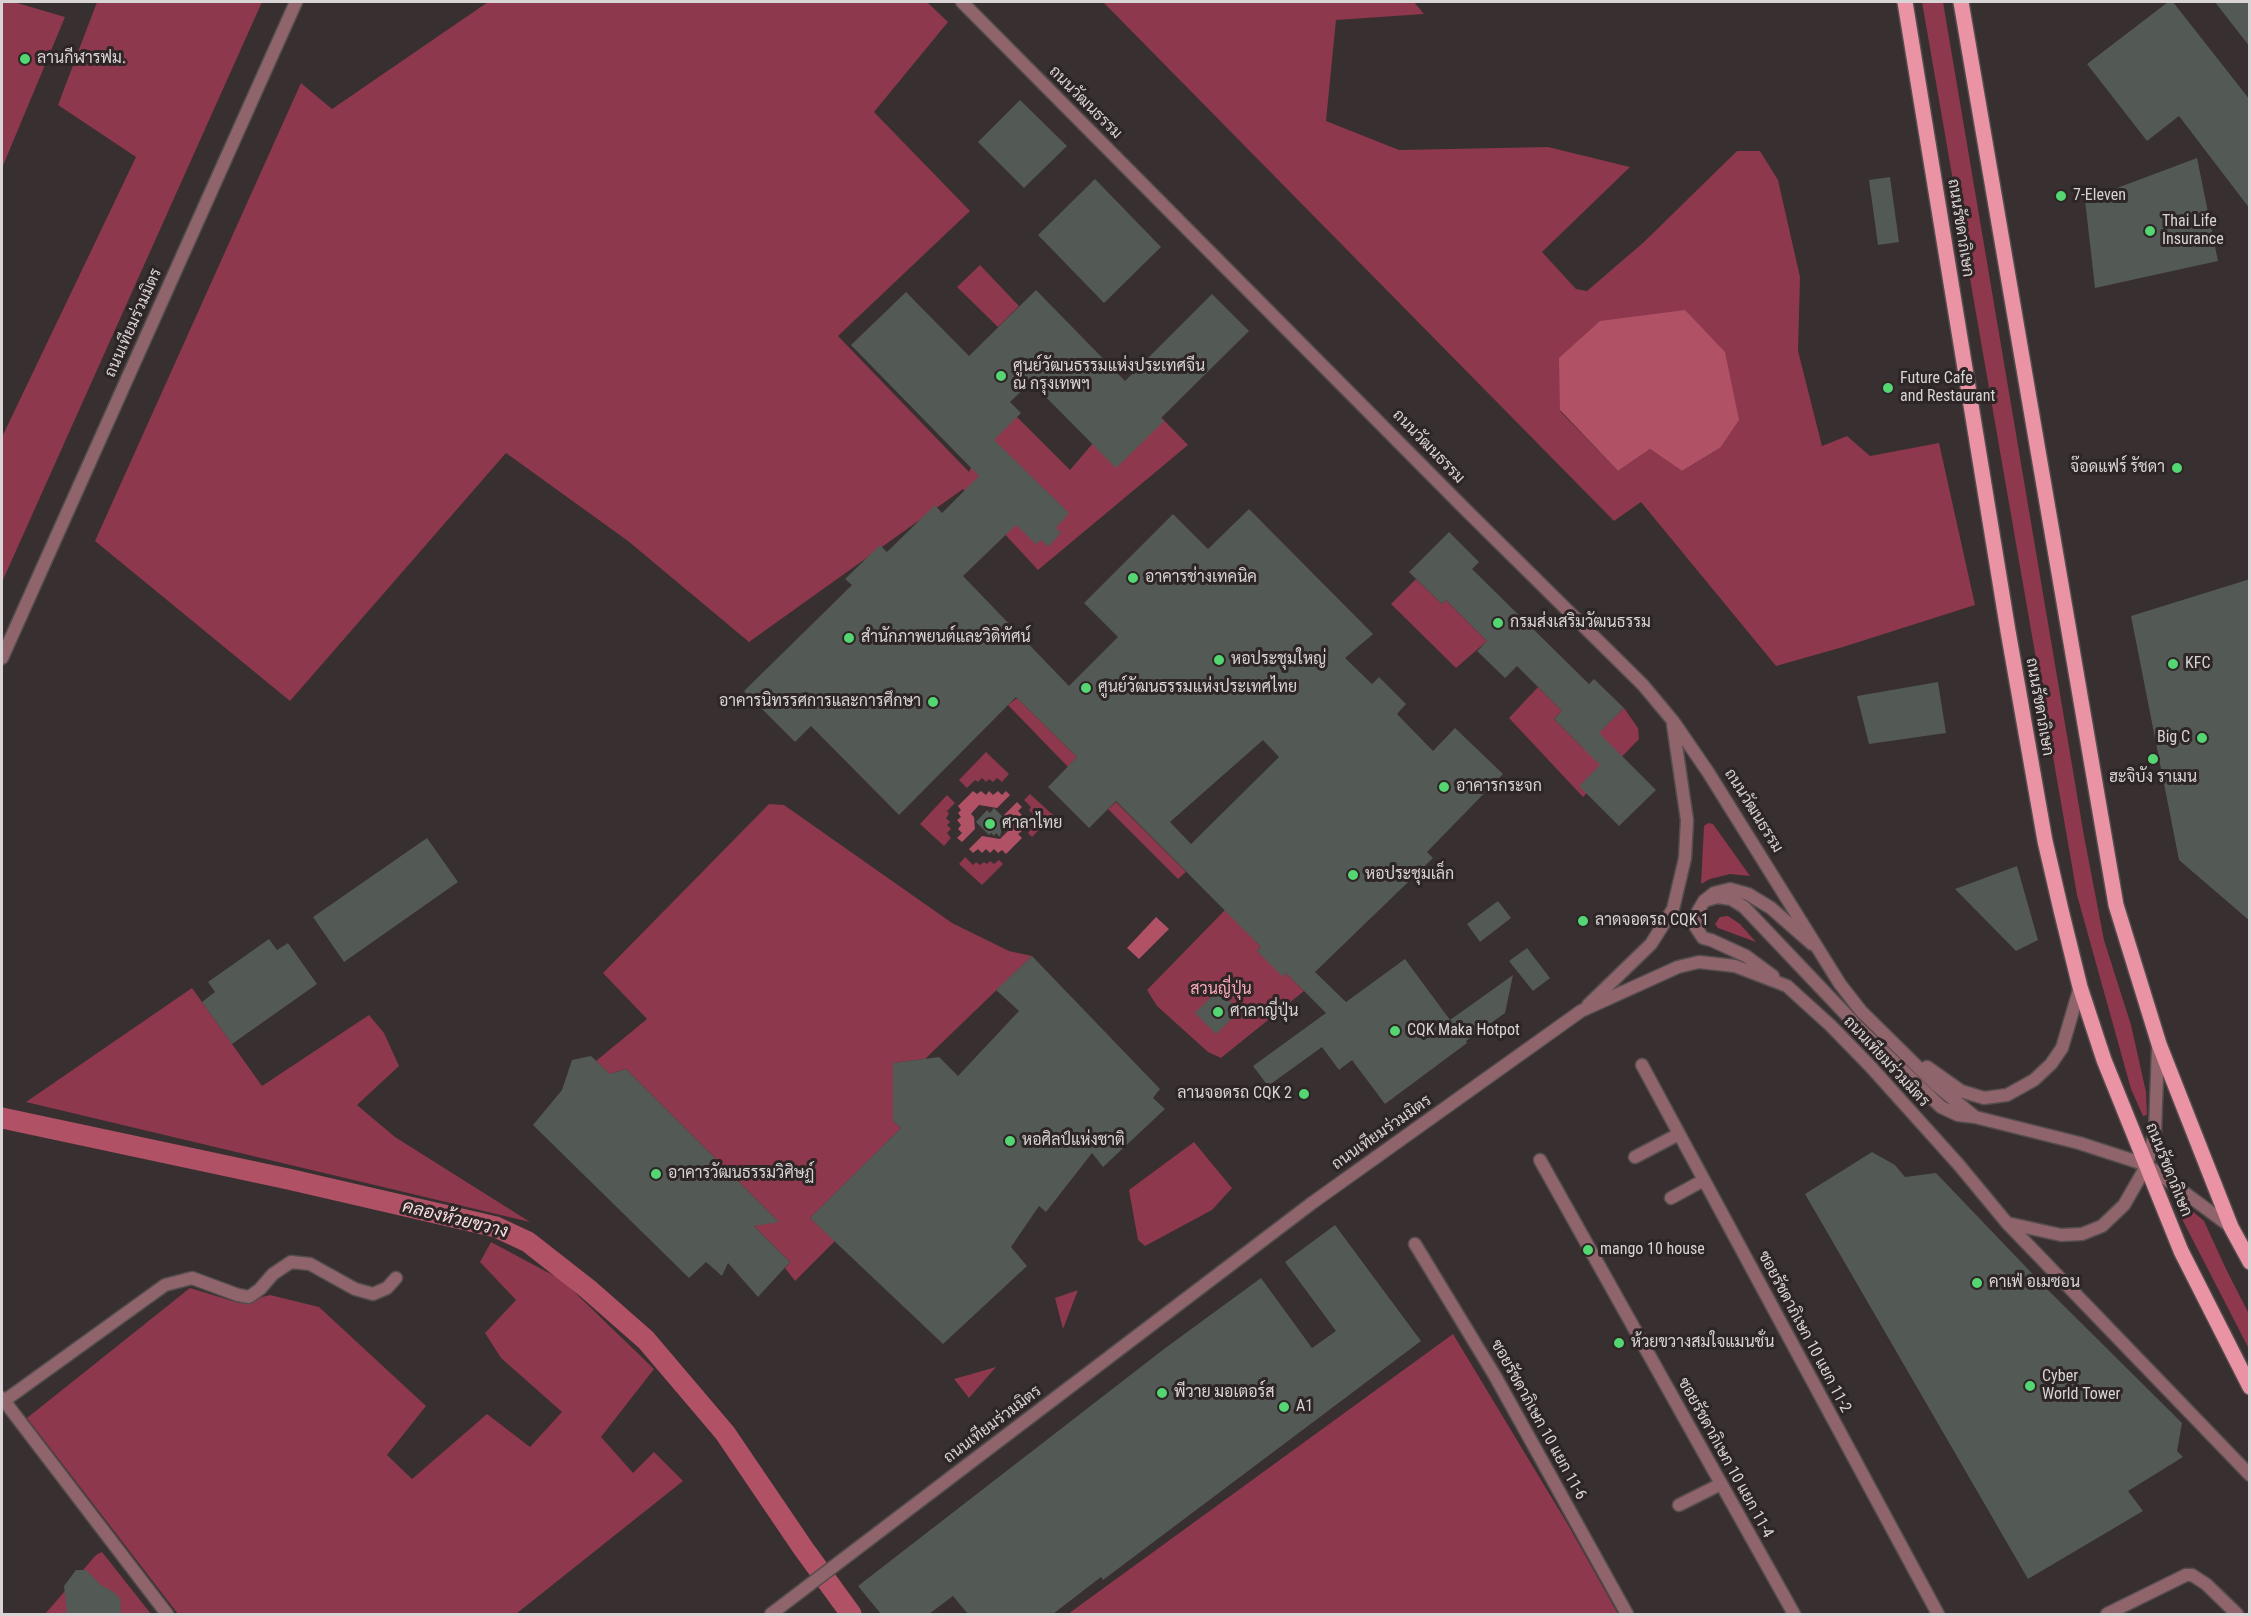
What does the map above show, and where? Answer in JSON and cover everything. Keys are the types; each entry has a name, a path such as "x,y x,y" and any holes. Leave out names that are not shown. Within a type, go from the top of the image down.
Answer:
{"main road":[{"name":"ถนนรัชดาภิเษก","path":"1905,2 2030,758 2045,841 2080,987 2104,1060 2181,1251 2250,1388"},
{"path":"1961,2 2116,905 2127,947 2159,1044 2231,1227 2250,1262"}],"street":[{"name":"ถนนเทียมร่วมมิตร","path":"2,658 296,2"},
{"name":"ถนนวัฒนธรรม","path":"962,2 1643,685 1673,721 1708,772 1823,955"},
{"path":"1581,1011 1652,944 1673,909 1685,858 1687,820 1673,721"},
{"path":"1786,986 1746,956 1702,938 1695,926 1697,913 1713,893 1730,889 1748,894 1771,908 1823,955"},
{"path":"1704,902 1717,897 1731,899 1744,907 1857,1026 1941,1107 1958,1115 1975,1117 2079,1143 2147,1165 2231,1227"},
{"name":"ถนนเทียมร่วมมิตร","path":"1823,955 1840,984 1861,1011 1899,1047"},
{"name":"ถนนเทียมร่วมมิตร","path":"771,1614 1312,1203 1581,1011 1678,967 1699,962 1736,966 1786,986 1869,1066 1959,1165 2007,1224 2229,1456 2250,1475"},
{"path":"1899,1047 1961,1091 1984,1098 2007,1095 2034,1080 2051,1064 2062,1048 2080,987"},
{"path":"2007,1224 2061,1235 2082,1234 2102,1226 2124,1205 2147,1165 2155,1131 2159,1044"},
{"path":"1899,1047 1935,1084 1975,1117"},
{"name":"ซอยรัชดาภิเษก 10 แยก 11-2","path":"1642,1065 1938,1614"},
{"path":"1635,1157 1679,1134"},
{"name":"ซอยรัชดาภิเษก 10 แยก 11-4","path":"1540,1160 1794,1614"},
{"path":"1671,1198 1704,1180"},
{"name":"ซอยรัชดาภิเษก 10 แยก 11-6","path":"1415,1244 1495,1376 1627,1614"},
{"path":"167,1614 2,1399 165,1285 192,1278 249,1297 260,1289 273,1274 291,1262 310,1264 355,1289 373,1293 387,1288 396,1278"},
{"path":"1679,1505 1721,1484"},
{"path":"2107,1614 2186,1575 2199,1578 2236,1614"}],"green space":[{"name":"ลานกีฬารฟม.","path":"2,2 14,2 65,17 2,168"},
{"path":"97,2 262,2 2,582 2,437 136,157 58,105"},
{"path":"488,2 927,2 948,22 874,112 970,211 838,336 969,472 1000,400 1070,470 1094,442 1153,409 1188,445 1038,570 963,489 749,642 628,541 506,453 290,701 95,541 301,83 332,109"},
{"path":"1103,2 1414,2 1424,14 1336,20 1326,121 1399,150 1548,147 1630,167 1542,252 1576,289 1587,291 1644,242 1737,151 1760,151 1778,180 1800,277 1798,351 1822,446 1847,436 1870,456 1939,443 1975,605 1776,666 1641,502 1614,521","holes":["1560,411 1720,448 1682,471 1650,449 1618,471"]},
{"path":"1922,2 1943,2 2084,836 2104,940 2131,1025 2146,1092 2147,1115 2143,1116 2131,1089 2077,895"},
{"path":"980,265 1019,306 998,327 957,287"},
{"path":"1416,579 1442,604 1446,600 1487,641 1456,668 1391,604"},
{"path":"1538,687 1562,711 1554,719 1583,748 1624,708 1638,728 1639,739 1583,797 1509,718"},
{"path":"1017,698 1077,757 1068,767 1008,705"},
{"path":"986,752 1009,774 1002,782 997,778 993,782 989,779 986,782 982,778 978,782 975,780 967,788 959,780"},
{"path":"1030,794 1053,815 1032,837 1028,833 1032,828 1028,825 1032,821 1029,818 1033,814 1029,810 1031,807 1024,800"},
{"path":"947,795 955,803 947,811 949,814 946,818 950,822 947,825 951,829 947,833 951,838 944,846 920,824"},
{"path":"1116,802 1186,872 1178,879 1108,809"},
{"path":"769,804 784,805 952,923 1009,951 1032,956 925,1059 893,1063 893,1121 901,1128 810,1218 835,1241 795,1281 785,1268 790,1262 754,1226 778,1221 626,1069 610,1074 596,1061 647,1019 603,973"},
{"path":"1708,823 1713,824 1750,876 1730,874 1701,884 1704,826"},
{"path":"965,857 973,865 976,862 980,865 984,862 987,864 990,861 994,864 999,860 1003,864 982,885 959,864"},
{"name":"สวนญี่ปุ่น","path":"1225,910 1261,947 1257,951 1283,976 1286,973 1304,991 1221,1058 1208,1052 1157,1006 1147,990"},
{"path":"1728,916 1740,924 1756,942 1718,928 1715,924 1720,917"},
{"path":"192,988 262,1086 369,1015 384,1033 399,1066 357,1105 395,1137 530,1222 26,1102"},
{"path":"1194,1142 1232,1188 1212,1210 1145,1246 1138,1240 1129,1190"},
{"path":"2179,1207 2185,1207 2204,1221 2249,1314 2249,1349 2182,1219"},
{"path":"491,1242 562,1280 654,1369 601,1437 633,1473 654,1452 683,1481 516,1614 178,1614 27,1418 190,1288 239,1303 270,1295 319,1307 426,1406 387,1455 412,1479 487,1414 530,1447 562,1412 501,1358 485,1333 516,1300 480,1262"},
{"path":"1078,1290 1063,1329 1055,1298"},
{"path":"1453,1334 1567,1523 1618,1614 1068,1614"},
{"path":"996,1367 969,1398 954,1379"},
{"path":"102,1552 151,1614 45,1614 96,1555"}],"shaded area":[{"path":"1685,310 1725,352 1739,420 1720,448 1682,471 1650,449 1618,471 1560,410 1559,358 1600,321"},
{"path":"973,791 977,794 981,791 986,795 989,791 993,795 998,791 1002,795 1006,791 1010,795 997,808 979,805 971,814 974,817 975,829 962,842 957,838 962,833 958,829 961,825 957,820 961,817 958,813 961,810 958,806"},
{"path":"1017,802 1022,807 1018,811 1022,815 1018,819 1022,824 1019,828 1022,831 1018,834 1022,838 1006,854 1002,850 998,853 994,849 990,853 986,849 982,853 978,849 973,853 969,849 982,836 1000,839 1008,831 1005,828 1004,815"},
{"path":"1156,917 1169,929 1139,959 1127,948"}],"building":[{"path":"2168,2 2173,2 2250,100 2250,209 2179,116 2147,141 2087,64"},
{"path":"2215,2 2250,2 2250,47"},
{"path":"1020,100 1067,146 1024,188 978,142"},
{"name":"Thai Life Insurance","path":"2197,158 2218,261 2095,288 2085,200"},
{"path":"1890,177 1899,242 1878,245 1869,180"},
{"path":"1095,179 1161,247 1104,303 1038,235"},
{"path":"1036,290 1125,381 1212,294 1249,331 1161,418 1164,421 1116,468 1031,382 1010,402 1021,413 994,440 1069,513 1056,528 1061,533 1048,547 1041,540 1036,544 1016,525 963,576 1069,686 1118,637 1084,603 1173,514 1208,549 1249,509 1373,634 1345,658 1372,684 1379,677 1406,704 1397,714 1433,751 1455,728 1503,774 1427,852 1433,858 1315,972 1346,1002 1405,959 1450,1020 1513,975 1505,1013 1385,1104 1352,1060 1339,1070 1322,1047 1268,1086 1253,1066 1326,1013 1286,973 1283,977 1257,951 1261,947 1116,801 1089,828 1048,787 1077,757 1016,697 899,815 811,726 795,742 744,691 852,585 845,579 880,545 887,552 935,505 942,513 979,476 851,345 906,292 969,356","holes":["1263,740 1279,757 1191,844 1170,822"]},
{"name":"กรมส่งเสริมวัฒนธรรม","path":"1449,532 1479,562 1472,569 1589,684 1594,679 1624,708 1599,733 1656,790 1619,826 1579,786 1600,765 1554,719 1562,711 1517,666 1505,678 1477,651 1487,641 1446,600 1442,604 1409,572"},
{"name":"Big C","path":"2250,579 2250,921 2179,860 2131,616"},
{"path":"1938,682 1946,733 1869,744 1857,696"},
{"name":"ศาลาไทย","path":"994,808 1004,818 1000,837 996,833 994,836 991,833 989,835 976,822 987,810 990,813"},
{"path":"427,838 458,882 344,962 313,917"},
{"path":"2017,866 2038,940 2016,951 1955,889"},
{"path":"1498,901 1511,918 1480,942 1467,924"},
{"path":"269,939 277,950 288,943 317,984 232,1044 202,1002 215,992 208,982"},
{"path":"1527,948 1550,978 1533,991 1509,961"},
{"name":"หอศิลป์แห่งชาติ","path":"1032,956 1160,1089 1153,1098 1165,1109 1103,1167 1092,1153 1046,1212 1039,1206 1011,1247 1027,1266 943,1344 810,1218 901,1128 893,1121 893,1063 939,1057 958,1076 1019,1011 996,990"},
{"name":"ศาลาญี่ปุ่น","path":"1218,990 1240,1011 1216,1034 1195,1013"},
{"name":"อาคารวัฒนธรรมวิศิษฏ์","path":"591,1056 610,1074 626,1069 779,1222 754,1226 790,1262 758,1297 728,1263 722,1276 706,1262 689,1278 533,1125 562,1090 572,1060"},
{"name":"Cyber World Tower","path":"1872,1152 1895,1165 1905,1177 1936,1173 2047,1289 2182,1423 2177,1451 2183,1457 2128,1491 2143,1511 2028,1579 1805,1194"},
{"path":"1335,1225 1421,1341 1103,1580 1101,1577 1053,1614 968,1614 953,1596 929,1614 881,1614 858,1586 1164,1349 1261,1278 1312,1348 1336,1331 1285,1262"},
{"path":"76,1570 86,1570 101,1585 114,1592 120,1599 121,1614 67,1614 64,1586"}],"waterway":[{"name":"คลองห้วยขวาง","path":"2,1118 288,1179 496,1227 528,1242 588,1289 646,1340 725,1433 851,1614"}],"place":[{"name":"ลานกีฬารฟม.","path":"25,59"},
{"name":"7-Eleven","path":"2061,196"},
{"name":"Thai Life Insurance","path":"2150,231"},
{"name":"ศูนย์วัฒนธรรมแห่งประเทศจีน ณ กรุงเทพฯ","path":"1001,376"},
{"name":"Future Cafe and Restaurant","path":"1888,388"},
{"name":"จ๊อดแฟร์ รัชดา","path":"2177,468"},
{"name":"อาคารช่างเทคนิค","path":"1133,578"},
{"name":"กรมส่งเสริมวัฒนธรรม","path":"1498,623"},
{"name":"สำนักภาพยนต์และวิดิทัศน์","path":"849,638"},
{"name":"หอประชุมใหญ่","path":"1219,660"},
{"name":"KFC","path":"2173,664"},
{"name":"ศูนย์วัฒนธรรมแห่งประเทศไทย","path":"1086,688"},
{"name":"อาคารนิทรรศการและการศึกษา","path":"933,702"},
{"name":"Big C","path":"2202,738"},
{"name":"ฮะจิบัง ราเมน","path":"2153,759"},
{"name":"อาคารกระจก","path":"1444,787"},
{"name":"ศาลาไทย","path":"990,824"},
{"name":"หอประชุมเล็ก","path":"1353,875"},
{"name":"ลาดจอดรถ CQK 1","path":"1583,921"},
{"name":"ศาลาญี่ปุ่น","path":"1218,1012"},
{"name":"CQK Maka Hotpot","path":"1395,1031"},
{"name":"ลานจอดรถ CQK 2","path":"1304,1094"},
{"name":"หอศิลป์แห่งชาติ","path":"1010,1141"},
{"name":"อาคารวัฒนธรรมวิศิษฏ์","path":"656,1174"},
{"name":"mango 10 house","path":"1588,1250"},
{"name":"คาเฟ่ อเมซอน","path":"1977,1283"},
{"name":"ห้วยขวางสมใจแมนชั่น","path":"1619,1343"},
{"name":"Cyber World Tower","path":"2030,1386"},
{"name":"พีวาย มอเตอร์ส","path":"1162,1393"},
{"name":"A1","path":"1284,1407"}]}
